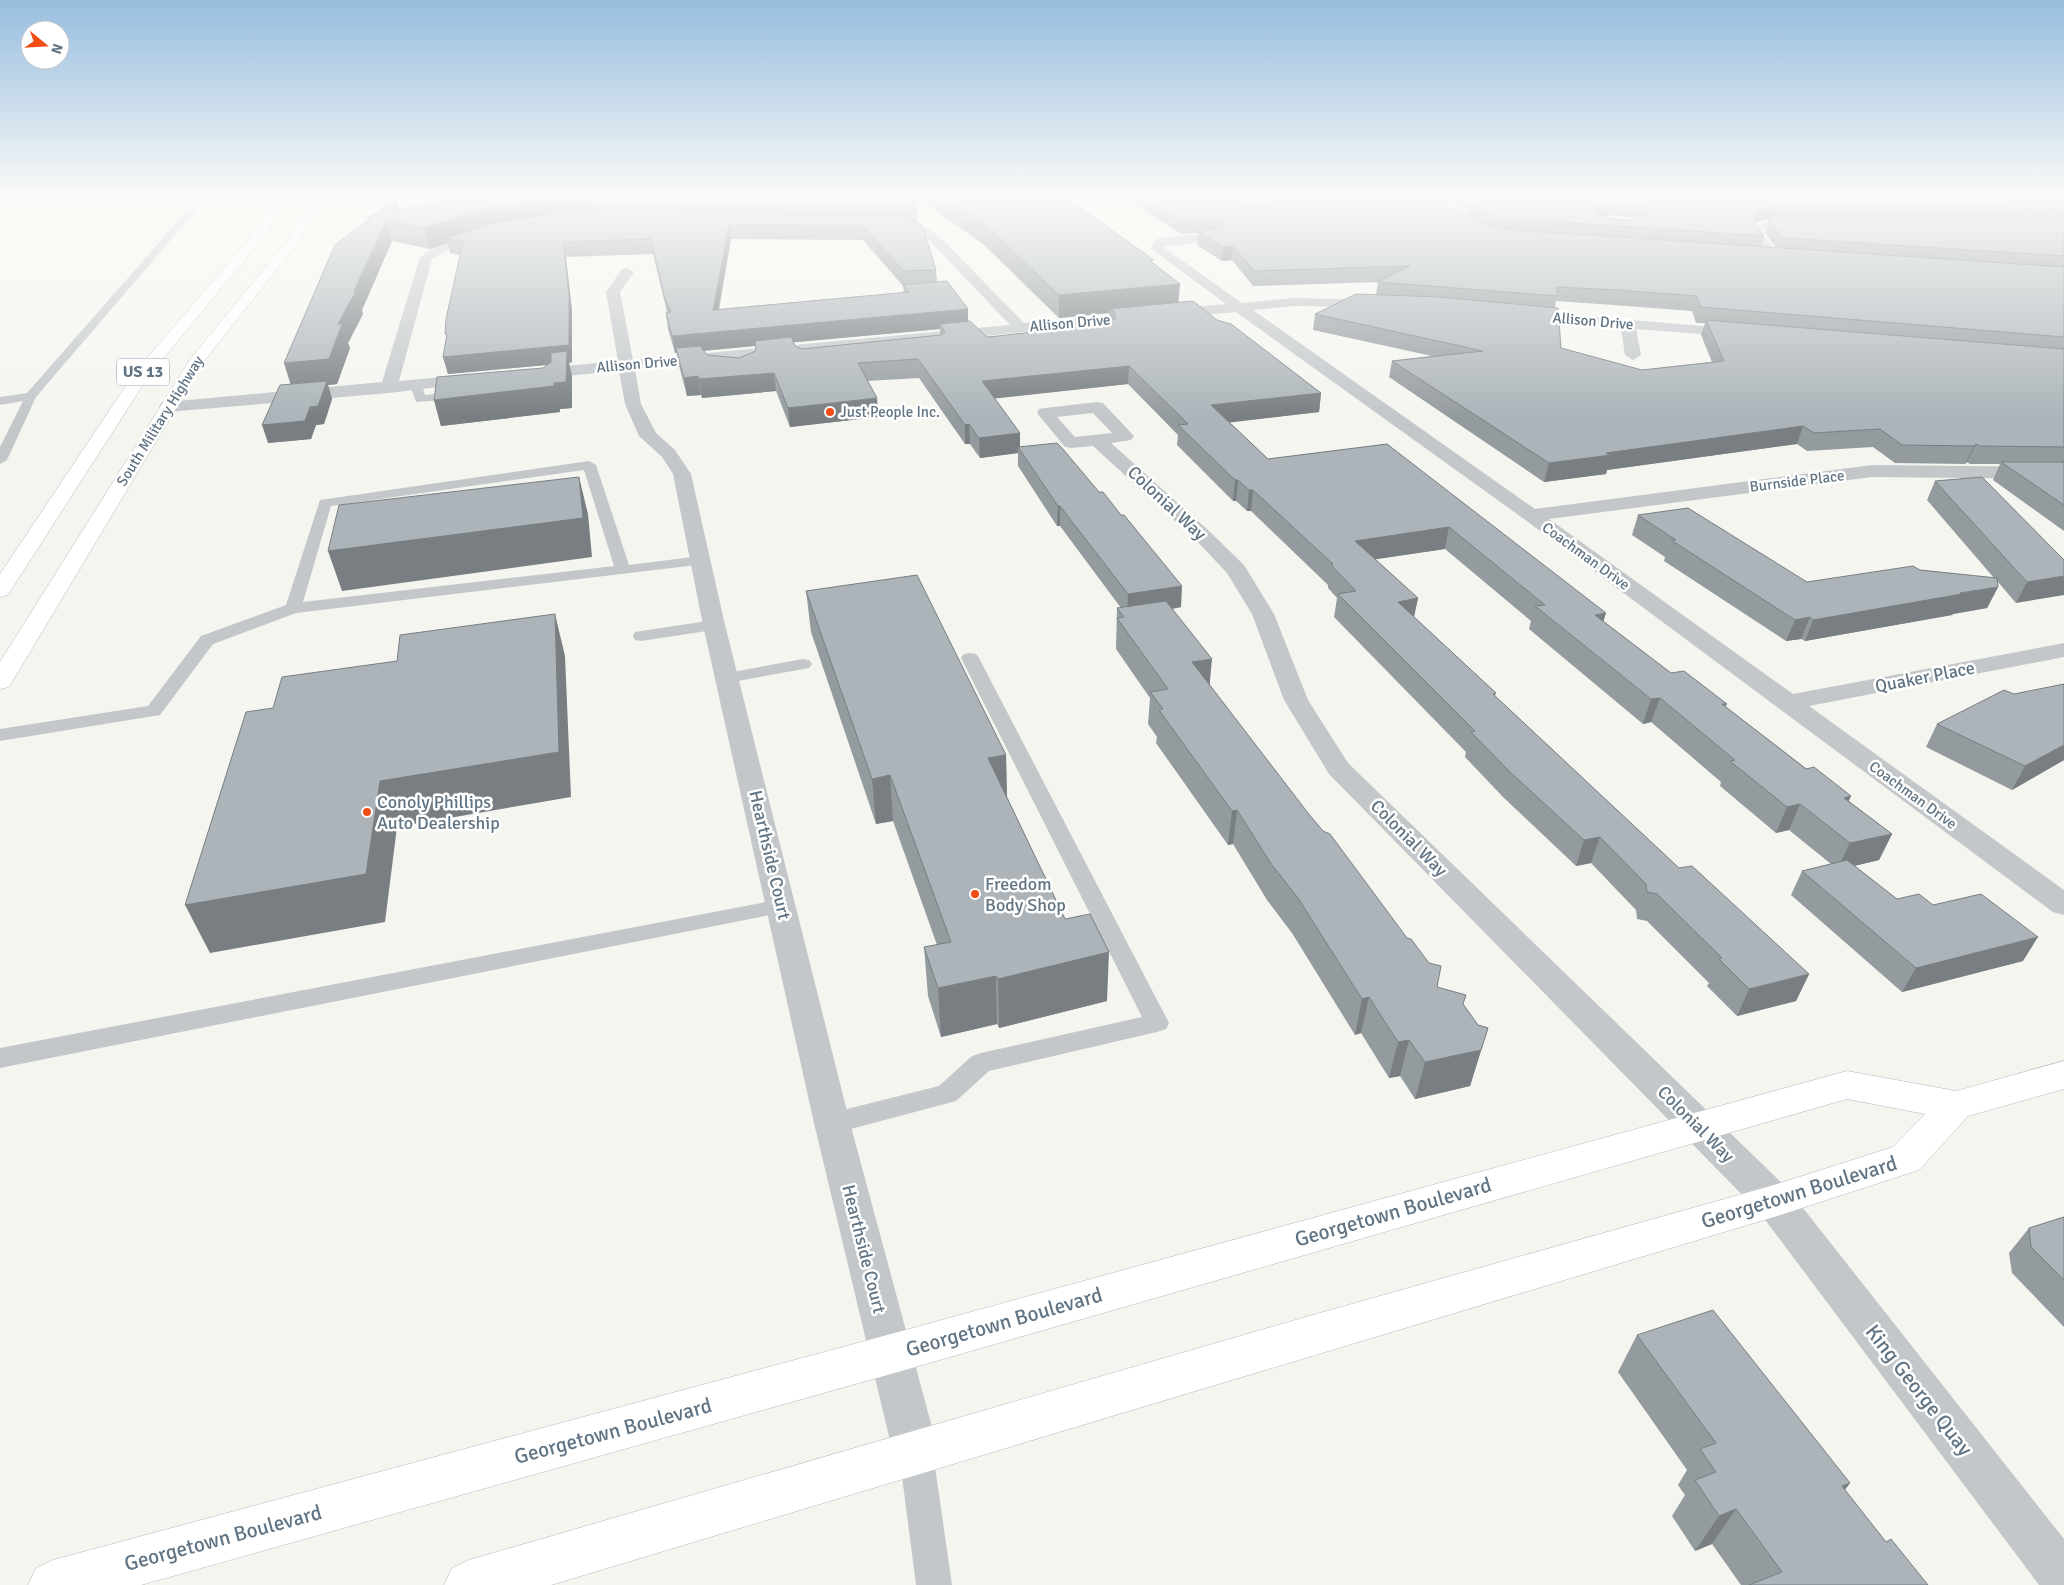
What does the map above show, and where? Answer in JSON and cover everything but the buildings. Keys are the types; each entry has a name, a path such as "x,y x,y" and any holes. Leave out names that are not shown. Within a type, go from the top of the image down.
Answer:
{"main road":[{"name":"US 13","path":"0,590 68,489 141,374 228,271"},
{"name":"South Military Highway","path":"0,682 167,407 199,358 269,271"},
{"name":"Georgetown Boulevard","path":"53,1585 891,1354 1847,1086 1956,1105 2064,1075"},
{"name":"Georgetown Boulevard","path":"469,1585 1774,1201 1906,1159 1956,1105"}],"street":[{"path":"389,388 422,271"},
{"path":"966,271 1021,328"},
{"name":"Coachman Drive","path":"1187,271 1531,516 2064,904"},
{"name":"Hearthside Court","path":"627,272 613,292 633,404 648,436 669,454 682,474 714,625 832,1123 916,1452"},
{"name":"Allison Drive","path":"521,375 549,379 625,366 750,360 801,355 929,336 1294,302 1397,305"},
{"name":"Allison Drive","path":"1512,314 1757,334"},
{"path":"1628,324 1633,355"},
{"path":"167,407 493,378"},
{"name":"Colonial Way","path":"1097,440 1202,535 1236,570 1263,614 1296,700 1338,768 1774,1201"},
{"name":"Burnside Place","path":"1531,516 1872,472 2064,473"},
{"name":"Quaker Place","path":"1786,703 2064,650"},
{"name":"King George Quay","path":"1774,1201 2064,1578"}],"lane":[{"path":"0,460 4,444 31,396 139,271"},
{"path":"1095,321 1109,333"},
{"path":"973,332 984,345"},
{"path":"929,336 938,349"},
{"path":"416,385 420,399 470,394"},
{"path":"0,401 31,396"},
{"path":"293,608 325,503 589,464 623,570"},
{"path":"0,735 154,711 207,640 293,608 700,561"},
{"path":"642,636 714,625"},
{"path":"832,1123 947,1094 981,1063 1157,1022 970,658"},
{"path":"727,678 803,664"},
{"path":"0,1058 782,906"},
{"path":"916,1452 934,1585"}],"place":[{"name":"Just People Inc.","path":"830,412"},
{"name":"Conoly Phillips Auto Dealership","path":"367,812"},
{"name":"Freedom Body Shop","path":"975,894"}]}
